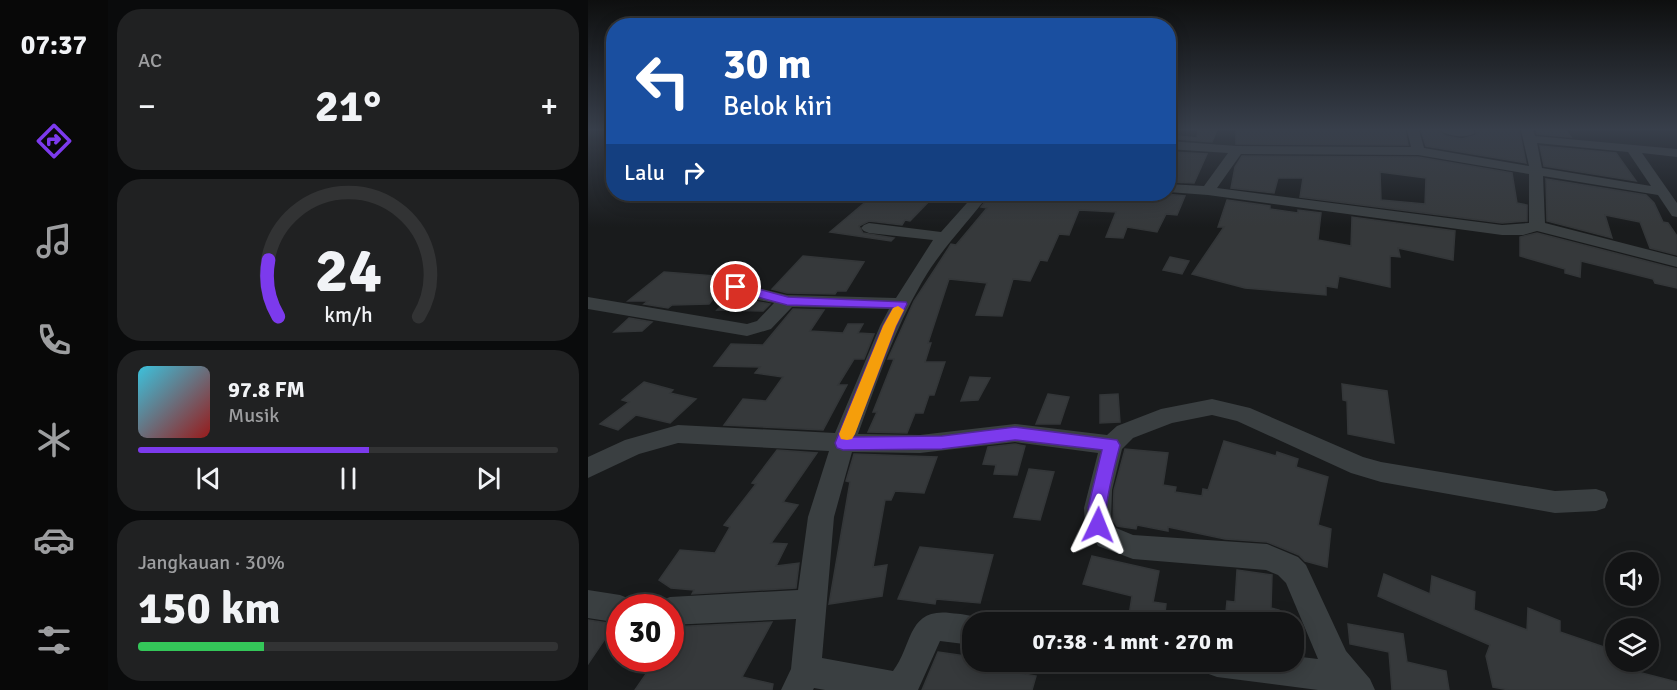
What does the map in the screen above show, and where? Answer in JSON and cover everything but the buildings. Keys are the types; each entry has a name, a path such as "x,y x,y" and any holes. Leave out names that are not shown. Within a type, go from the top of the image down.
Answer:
{"street":[{"path":"1208,191 1229,162"},
{"path":"1478,162 1662,192"},
{"path":"1534,162 1538,226"},
{"path":"1641,162 1677,213"},
{"path":"1176,189 1502,230 1523,230 1538,226 1677,262"},
{"path":"962,629 934,626 925,638 912,673 900,688 801,681 821,517 843,443 889,326 901,304 924,265 976,201"},
{"path":"869,228 945,237"},
{"path":"735,272 734,285 740,289 787,301 901,304"},
{"path":"588,303 747,330 764,325 787,301"},
{"path":"1353,684 1335,662 1296,574 1288,566 1267,557 1142,549 1107,537 1098,525 1097,508 1112,445 1125,432 1169,415 1212,407 1242,414 1359,466 1381,472 1556,502 1596,500"},
{"path":"588,468 633,447 674,434 843,443 942,442 1015,433 1112,445"},
{"path":"588,604 606,607"},
{"path":"684,609 811,604"},
{"path":"1279,672 1353,684"}],"slow traffic":[{"path":"847,434 889,326 898,310"}],"route":[{"path":"736,287 787,301 901,304 889,326 843,443 920,444 1015,433 1112,445 1100,490 1096,517 1098,525"}]}
